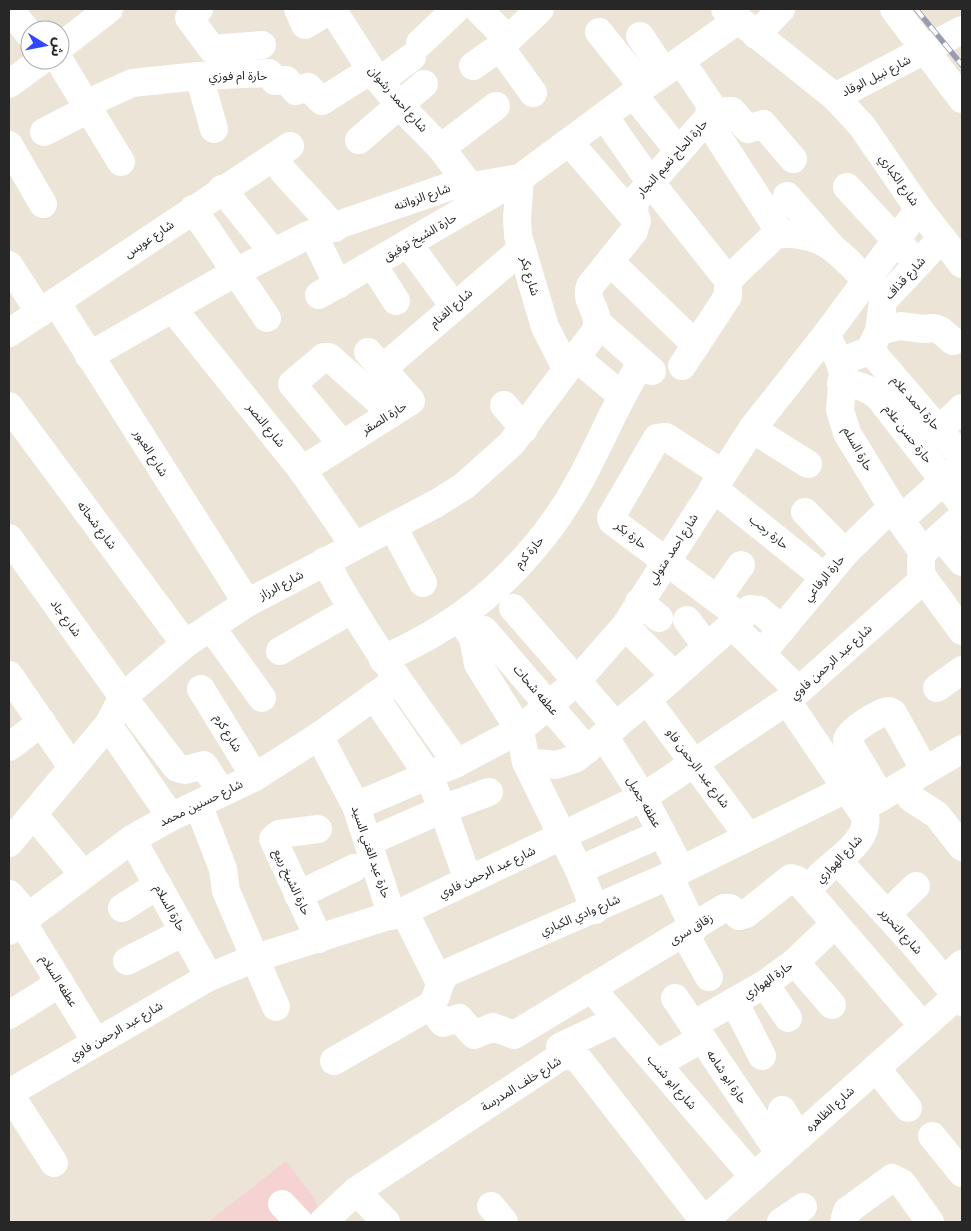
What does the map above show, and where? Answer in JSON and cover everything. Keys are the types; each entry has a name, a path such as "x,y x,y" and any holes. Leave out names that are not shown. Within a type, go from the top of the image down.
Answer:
{"street":[{"path":"70,39 109,9"},
{"path":"199,9 189,18 212,49 262,44"},
{"path":"301,17 332,9"},
{"name":"شارع احمد رشوان","path":"332,9 376,76 438,153 468,185"},
{"path":"376,76 416,50 456,9"},
{"path":"478,9 504,43 533,93"},
{"path":"473,66 504,43 540,9"},
{"name":"شارع الزواتنه","path":"89,356 273,252 324,231 451,186 520,178 570,143 655,78 740,21 781,9"},
{"path":"894,9 962,99"},
{"path":"12,11 20,22"},
{"name":"شارع نبيل الوقاد","path":"740,21 835,97 962,30"},
{"path":"599,32 655,78"},
{"path":"640,36 655,78 669,140"},
{"path":"9,84 28,70"},
{"path":"65,70 121,162"},
{"name":"حارة ام فوزي","path":"44,132 132,83 199,76 272,74 275,81 286,80 296,91 308,86 322,101 376,76"},
{"path":"199,76 214,129"},
{"name":"حارة الحاج نعيم النجار","path":"637,222 633,208 634,202 708,119 710,104 655,78"},
{"path":"360,140 424,84"},
{"name":"شارع الكباري","path":"835,97 862,126 919,208 962,264"},
{"path":"438,153 496,106"},
{"path":"781,234 708,119 728,110 732,111 748,129 763,124 793,158"},
{"path":"604,116 651,183 728,280 728,296 689,356 610,262"},
{"path":"570,143 637,222 634,231 590,286 588,291 598,324 595,332 571,363 621,394"},
{"path":"9,145 44,204"},
{"name":"شارع عويس","path":"9,333 222,189 286,158 324,231"},
{"name":"حارة الشيخ توفيق","path":"324,231 328,290 409,245 520,178"},
{"name":"شارع بكر","path":"520,178 517,219 522,249 542,320 571,363"},
{"path":"847,187 918,264"},
{"path":"222,189 273,252"},
{"path":"787,196 831,246 866,280"},
{"path":"193,208 267,318"},
{"name":"شارع احمد متولي","path":"356,806 457,763 519,730 550,706 576,682 625,626 649,610 665,562 752,429 826,334 919,208"},
{"path":"728,280 774,236 781,234 816,240 831,246"},
{"name":"شارع قذاف","path":"874,340 883,301 942,238"},
{"path":"409,245 453,306"},
{"name":"شارع الغنام","path":"375,360 453,306 522,249"},
{"name":"شارع العبور","path":"9,265 48,307 89,356 247,604"},
{"path":"373,265 396,301"},
{"name":"شارع النصر","path":"173,309 302,470 354,545"},
{"name":"حارة كرم","path":"390,670 494,589 525,557 554,522 578,484 621,394 647,366 598,324"},
{"path":"840,372 851,358 874,340 900,326 924,329 934,328 940,330 953,342"},
{"name":"حارة السلم","path":"826,334 840,372 840,410 847,433 896,513 932,544 962,562"},
{"name":"حارة احمد علام","path":"874,340 939,430 962,457"},
{"path":"342,444 292,384 324,357 329,357 392,413"},
{"name":"حارة الصقر","path":"302,470 411,399 375,360"},
{"name":"شارع الرزاز","path":"9,843 108,725 123,697 185,644 247,604 354,545 392,527 464,486 488,466 524,429 571,363"},
{"name":"حارة حسن علام","path":"840,372 854,384 867,388 878,396 953,473 962,504"},
{"path":"504,405 524,429"},
{"name":"شارع شحاته","path":"9,406 17,435 185,644"},
{"path":"939,430 962,408"},
{"path":"752,429 808,464"},
{"name":"حارة بكر","path":"718,481 666,437 656,438 610,517 612,521 665,562 718,599 761,654"},
{"name":"حارة الرفاعي","path":"761,654 845,553 896,513 953,473"},
{"name":"حارة رجب","path":"718,481 824,577"},
{"path":"804,512 845,553"},
{"path":"962,517 932,544 920,565 924,579 962,631"},
{"path":"392,527 423,583"},
{"name":"شارع جاد","path":"9,538 123,697 177,768 185,770 204,765 210,799"},
{"path":"325,561 351,610 390,670 457,763"},
{"path":"718,599 741,565"},
{"name":"شارع عبد الرحمن فاوي","path":"10,1096 96,1042 209,977 256,958 398,914 562,837 642,785 695,763 793,696 924,579"},
{"path":"513,608 576,682 602,738"},
{"path":"526,762 556,765 568,763 602,738 647,700 750,609 755,608 782,629"},
{"path":"280,651 351,610"},
{"path":"459,617 472,638 478,664 519,730 526,762 579,870 595,910"},
{"path":"687,620 707,646"},
{"path":"625,626 674,675"},
{"path":"211,627 262,698"},
{"name":"عطفه شحات","path":"484,630 550,706 602,738"},
{"name":"شارع الهواري","path":"761,654 872,795 865,816 864,831 808,892 923,1026"},
{"name":"شارع حسنين محمد","path":"19,922 132,839 171,817 254,777 319,736 374,696 390,670"},
{"path":"938,688 962,670"},
{"path":"9,675 72,767"},
{"name":"شارع كرم","path":"201,689 254,777"},
{"path":"374,696 428,775 443,809 468,880"},
{"name":"شارع عبد الرحمن فاو","path":"647,700 748,836"},
{"path":"925,771 892,713 889,711 882,713 850,733 847,740 872,795 911,798 937,815 962,847"},
{"path":"9,747 42,722"},
{"path":"108,725 171,817"},
{"name":"حارة عبد الغني السيد","path":"319,736 356,806 368,842 398,914 435,994"},
{"name":"عطفه جميل","path":"602,738 642,785 662,833 675,873 689,931 708,977"},
{"name":"شارع وادي الكباري","path":"334,1061 435,994 449,972 595,910 675,873 748,836 872,795 925,771 962,749"},
{"path":"368,842 443,809 488,792"},
{"path":"210,799 226,891 276,1007"},
{"path":"32,814 84,874"},
{"name":"حارة الشيخ ربيع","path":"318,828 279,834 273,839 319,939"},
{"path":"579,870 662,833"},
{"name":"حارة السلام","path":"132,839 209,977"},
{"name":"شارع التحرير","path":"838,860 956,986"},
{"path":"298,895 354,868"},
{"name":"زقاق سرى","path":"435,994 443,1022 459,1018 474,1036 493,1027 514,1035 689,931 724,908 730,908 740,916 746,914 791,878 797,880 808,892"},
{"path":"122,908 158,885"},
{"path":"887,914 916,886"},
{"name":"عطفه السلام","path":"9,894 19,922 60,983 96,1042"},
{"name":"حارة الهواري","path":"657,1064 734,1003 796,962 835,924"},
{"path":"128,961 184,932"},
{"path":"796,962 832,1005"},
{"path":"9,1015 60,983"},
{"path":"765,984 788,1018"},
{"name":"شارع الظاهره","path":"703,1222 923,1026 956,986"},
{"name":"شارع ابو شنب","path":"591,988 754,1177"},
{"name":"حارة ابو شامه","path":"675,998 738,1093 789,1146"},
{"path":"734,1003 762,1056"},
{"path":"560,1057 560,1047 617,1020"},
{"name":"شارع خلف المدرسة","path":"323,1222 356,1191 560,1057 574,1056 580,1061 703,1222"},
{"path":"876,1068 908,1108"},
{"path":"700,1114 738,1093"},
{"path":"10,1096 54,1163"},
{"path":"782,1110 789,1146"},
{"path":"932,1136 962,1173"},
{"path":"844,1222 847,1211 892,1178 896,1178 902,1182 930,1222"},
{"path":"356,1191 386,1222"},
{"path":"781,1222 803,1207"}],"shaded area":[{"path":"286,1161 315,1199 321,1222 208,1222"}],"railway":[{"path":"916,9 962,65"}]}
